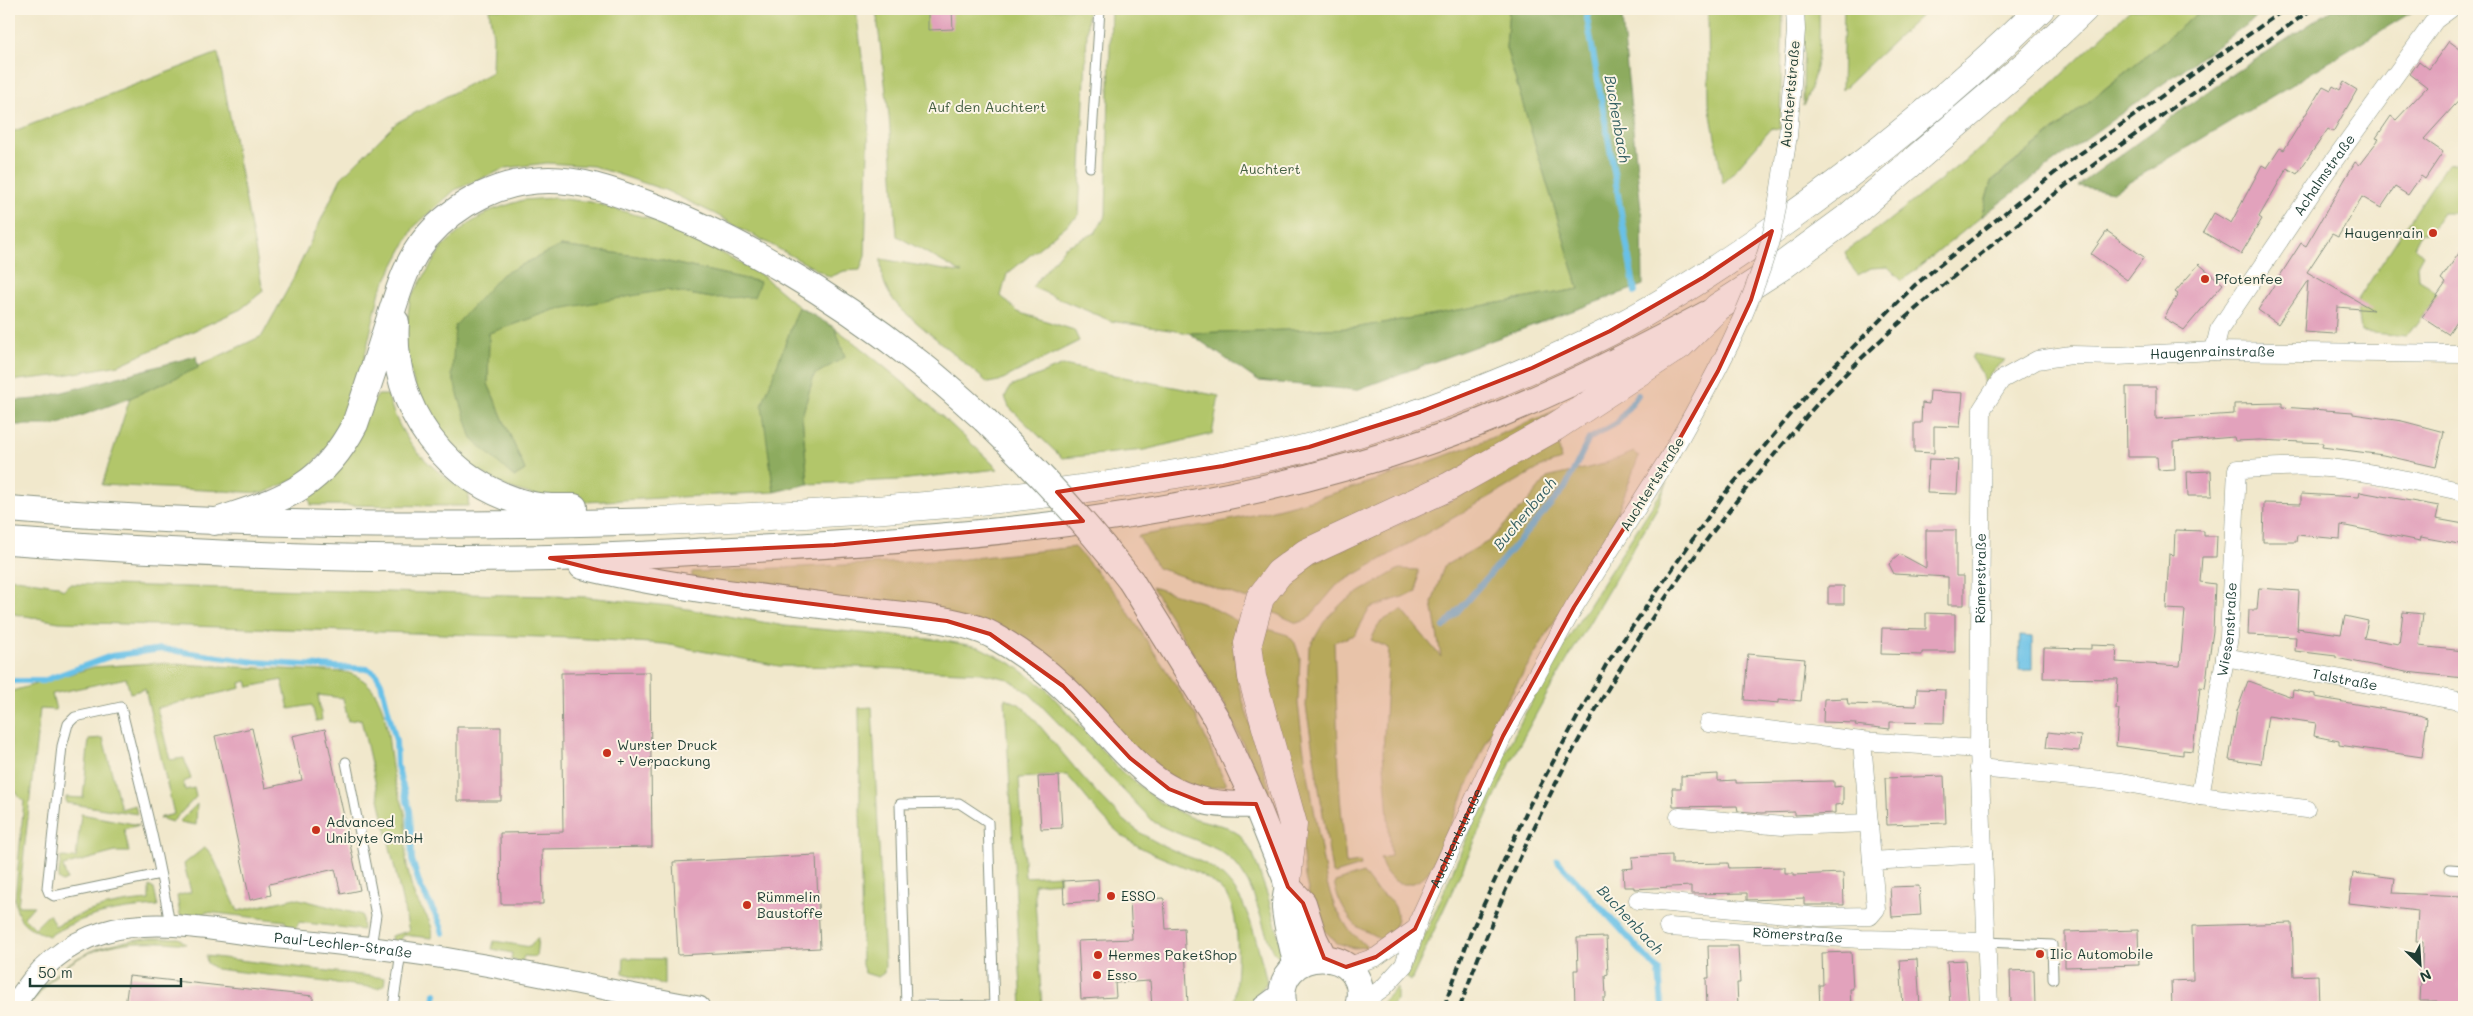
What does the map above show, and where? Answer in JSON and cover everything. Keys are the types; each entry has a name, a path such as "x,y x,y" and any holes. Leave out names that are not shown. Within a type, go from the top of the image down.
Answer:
{"highway":[{"path":"662,521 840,513 990,501 1116,485 1223,466 1310,447 1420,412 1532,368 1584,344 1704,278 1827,192 1913,123 2040,9"},
{"path":"1287,884 1293,824 1252,677 1248,643 1260,598 1279,572 1306,553 1450,486 1555,427 1680,345 1718,307 1782,266 1846,220 2031,60 2084,9"}],"main road":[{"path":"214,522 271,502 300,489 316,477 344,445 355,424 409,264 426,239 451,214 485,192 518,182 549,180 594,184 659,208 711,230 830,298 914,359 985,420 1041,474 1092,531 1131,581 1216,718 1256,804 1287,884 1303,903 1314,938 1335,962 1357,981 1360,993 1359,1006"},
{"path":"398,294 394,347 406,397 427,436 453,465 494,492 533,506 585,508 662,521"},
{"path":"9,541 217,552 399,558 550,558 834,545 995,532 1132,514 1230,496 1314,476 1430,441 1541,397 1622,359 1718,307"},
{"path":"9,509 214,522 551,524 662,521"},
{"path":"550,558 602,571 744,595 947,621 990,634 1023,654 1063,686 1130,758 1169,789 1204,803 1256,804"},
{"path":"1287,884 1284,908 1294,944 1296,966"},
{"path":"1276,1003 1286,978 1296,966 1306,960 1335,962"}],"street":[{"name":"Auchtertstraße","path":"1359,1006 1384,987 1404,965 1415,929 1503,736 1574,608 1671,454 1718,371 1751,300 1771,236 1788,136 1796,30 1795,9"},
{"name":"Achalmstraße","path":"2214,351 2218,330 2315,187 2435,20 2450,9"},
{"name":"Haugenrainstraße","path":"1982,408 2001,380 2037,360 2071,356 2117,356 2214,351 2464,354"},
{"name":"Römerstraße","path":"1982,408 1979,749 1989,1007"},
{"name":"Wiesenstraße","path":"2200,796 2229,637 2237,468 2307,466 2392,477 2464,492"},
{"name":"Talstraße","path":"2226,657 2464,702"},
{"path":"1708,723 1862,741 1979,749"},
{"name":"Römerstraße","path":"1638,900 1819,917 1870,916 1876,909 1862,741"},
{"path":"1980,768 2122,782 2200,796 2306,809"},
{"path":"1679,817 1783,826 1869,823"},
{"path":"1872,861 1983,854"},
{"name":"Paul-Lechler-Straße","path":"14,1007 30,982 49,962 87,938 123,927 170,926 371,948 460,960 699,1007"},
{"name":"Römerstraße","path":"1668,927 1861,940 1987,942"},
{"name":"Auchtertstraße","path":"1335,962 1376,957 1415,929"}],"lane":[{"path":"1090,167 1100,9"},
{"path":"160,874 54,896 49,893 47,888 62,746 68,724 75,717 121,708 160,874 170,926"},
{"path":"346,762 376,915 371,948"},
{"path":"960,803 988,822 994,1007 906,1006 900,804 960,803"},
{"path":"2450,869 2464,870"},
{"path":"1987,942 2052,945 2053,979"},
{"path":"394,1007 401,952"}],"highlighted area":[{"path":"1772,231 1751,300 1718,371 1671,454 1574,607 1503,736 1415,929 1376,957 1346,967 1324,958 1303,903 1288,887 1256,804 1204,803 1169,789 1130,758 1063,686 990,634 947,621 743,595 601,571 550,558 834,545 1083,521 1057,492 1223,466 1309,447 1420,412 1532,368 1610,331 1704,277"}],"green space":[{"path":"489,9 856,9 869,113 865,256 860,270 844,271 830,277 715,214 665,190 593,166 547,163 506,168 455,190 414,227 380,291 360,377 335,440 300,477 264,493 102,485 130,398 262,336 289,287 341,178 396,123 492,72 493,36"},
{"name":"Auf den Auchtert","path":"876,9 1088,9 1079,215 1007,274 1001,296 1018,312 1074,330 1079,341 999,381 988,383 902,310 892,298 884,281 881,259 962,273 897,236 889,116"},
{"name":"Auchtert","path":"1111,9 1509,9 1506,48 1579,289 1354,328 1189,333 1111,321 1032,287 1065,247 1095,233 1106,215"},
{"path":"1509,9 1621,9 1642,219 1643,285 1356,390 1258,381 1189,333 1354,328 1579,289 1506,48"},
{"path":"1708,9 1783,9 1780,129 1772,128 1723,184 1709,103"},
{"path":"1804,9 1819,9 1819,35 1815,70 1803,106"},
{"path":"1844,9 1928,9 1842,90"},
{"path":"2131,9 2203,9 1991,181 1981,217 1902,281 1888,267 1871,268 1858,275 1850,265 1845,252 1883,225 2001,132"},
{"path":"2203,9 2268,9 2063,155 1981,217 1991,182"},
{"path":"2333,9 2417,9 2113,192 2078,186 2215,86"},
{"path":"218,53 263,291 241,309 119,365 64,375 9,381 9,133"},
{"path":"2464,162 2464,201 2456,213 2442,213 2428,234 2421,233 2414,247 2423,254 2417,265 2418,279 2438,295 2407,336 2361,332 2357,301 2447,164"},
{"path":"553,198 591,202 654,220 758,272 799,307 763,405 774,492 585,502 533,495 504,486 459,459 417,395 404,346 410,299 442,247 467,225 492,210 523,200","holes":["560,246 645,257 760,282 712,298 665,290 620,296 554,310 489,333 488,384 525,470 514,477 455,326"]},
{"path":"560,246 645,257 760,282 754,297 712,298 665,290 554,310 489,333 488,384 525,470 514,477 472,439 452,375 455,326 501,275"},
{"path":"799,307 835,328 845,357 814,375 802,416 808,484 774,492 762,405"},
{"path":"835,328 919,396 998,469 899,480 808,484 802,416 814,375 845,357"},
{"path":"1974,354 2006,360 1992,371 1984,384 1981,372 1971,357"},
{"path":"196,356 198,368 130,398 56,425 9,425 9,401 37,399"},
{"path":"1063,365 1219,396 1212,434 1144,450 1062,458 1009,407 1005,397 1010,387"},
{"path":"378,395 388,395 400,427 418,453 429,464 469,493 468,506 311,505 309,496"},
{"path":"1561,408 1247,599 1158,568 1138,536 1235,519 1318,498 1401,472 1482,442"},
{"path":"1558,437 1561,460 1543,466 1337,585 1307,620 1297,623 1268,610 1291,577 1310,564 1457,498"},
{"path":"1634,452 1639,456 1613,524 1498,715 1432,867 1418,881 1403,884 1395,881 1389,876 1380,858 1391,856 1383,752 1389,648 1371,640 1380,622 1402,610 1441,657 1432,603 1444,566 1489,541 1530,499 1547,478 1600,465"},
{"path":"1667,483 1657,508 1546,696 1517,749 1411,981 1406,977 1482,802 1526,711 1564,645"},
{"path":"1075,547 1117,595 1196,716 1226,785 1203,790 1174,779 1136,750 1031,646 692,577 692,572 955,560"},
{"path":"1399,569 1418,570 1417,592 1370,608 1355,635 1334,642 1340,796 1346,864 1360,862 1361,866 1335,874 1332,872 1306,706 1309,648 1324,622 1343,602"},
{"path":"9,578 57,585 63,590 69,584 587,597 670,606 785,626 940,640 979,647 1014,665 1044,687 1122,772 1160,802 1189,817 1227,827 1240,835 1253,854 1268,897 1284,956 1281,959 1272,950 1252,890 1236,865 1225,854 1210,846 1154,822 1030,694 1008,679 981,673 859,667 779,666 665,644 573,638 59,622 9,613"},
{"path":"1152,587 1202,602 1239,622 1234,651 1238,684 1270,790 1268,793 1264,789 1225,706"},
{"path":"1261,627 1288,635 1295,643 1300,658 1298,703 1303,745 1327,884 1335,907 1349,930 1367,947 1354,948 1337,943 1318,924 1313,911 1305,877 1301,833 1259,680"},
{"path":"152,663 345,672 361,679 372,689 380,702 385,717 395,782 405,812 406,859 412,887 415,897 430,922 432,938 403,935 400,940 392,943 391,936 409,931 361,719 348,721 343,698 318,695 322,720 316,721 312,705 289,709 282,680 249,687 247,681 240,683 241,688 157,708 170,760 184,758 191,779 183,782 185,790 194,788 196,797 172,822 159,818 174,814 145,689 130,693 126,678 52,694 56,710 40,709 18,906 34,906 24,917 35,928 49,914 55,926 101,908 149,900 149,886 154,889 158,906 101,914 75,922 49,936 25,924 18,914 15,900 24,801 19,797 12,785 9,692 94,667"},
{"path":"1005,698 1019,704 1028,712 1074,768 1111,808 1132,827 1159,843 1214,869 1228,881 1238,895 1253,928 1267,982 1248,1007 1233,1007 1237,966 1237,933 1235,918 1226,895 1200,874 1152,853 1119,833 1067,775 1019,778 1025,877 1060,875 1060,882 1034,884 1042,1007 1022,1007"},
{"path":"872,707 885,965 884,973 878,977 865,973 862,965 859,708"},
{"path":"103,738 121,809 135,805 137,814 66,803 66,797 83,798 89,739"},
{"path":"197,804 196,825 179,822"},
{"path":"81,814 139,825 124,829 129,852 115,852 63,866 67,880 62,882 58,879 61,857 76,858"},
{"path":"205,847 212,855 238,911 295,898 362,915 363,930 299,922 296,928 288,928 285,921 206,912 202,919 183,917 180,915 177,896 191,892 184,864"},
{"path":"1363,873 1375,889 1391,901 1397,912 1396,923 1390,933 1381,941 1354,924 1342,906 1336,892 1335,882"},
{"path":"148,938 179,938 186,944 135,942 118,944 102,948 77,960 94,950 111,945"},
{"path":"538,939 536,957 524,956 522,962 511,960 512,953 492,949 494,941 530,947"},
{"path":"206,956 385,978 384,985 378,988 216,969 207,963"},
{"path":"624,958 664,959 664,985 623,973"},
{"path":"68,965 50,981 27,1007 51,978"},
{"path":"1397,987 1397,1000 1390,1007 1378,1007"}],"water":[{"path":"2020,636 2032,637 2032,670 2019,670"}],"building":[{"path":"928,9 952,9 953,29 928,30"},
{"path":"2449,41 2464,52 2464,95 2424,139 2443,152 2425,179 2421,176 2408,195 2395,187 2381,208 2362,197 2338,237 2332,234 2307,272 2373,310 2337,307 2335,334 2304,332 2308,280 2278,324 2258,310 2301,243 2306,246 2355,162 2359,165 2379,139 2376,138 2391,116 2396,120 2427,87 2410,74 2419,61 2429,69"},
{"path":"2344,82 2357,90 2333,132 2328,129 2297,174 2287,168 2259,217 2262,219 2241,254 2203,232 2214,213 2231,223 2262,165 2267,168 2280,148 2284,150 2323,86 2331,90 2333,86 2340,90"},
{"path":"2107,231 2144,257 2127,280 2091,254"},
{"path":"2464,246 2464,311 2448,334 2422,317 2446,283 2441,279"},
{"path":"2199,264 2223,284 2184,330 2164,318 2178,294 2175,292"},
{"path":"2126,387 2156,387 2156,419 2234,414 2234,404 2282,403 2282,407 2353,412 2353,414 2402,421 2444,432 2436,467 2383,455 2322,447 2323,443 2259,440 2235,441 2234,437 2174,442 2175,469 2158,470 2157,457 2127,457"},
{"path":"1930,391 1963,393 1960,427 1934,426 1934,453 1914,452 1914,423 1921,423 1922,403 1929,404"},
{"path":"1929,459 1959,460 1957,494 1927,493"},
{"path":"2211,471 2212,496 2188,496 2187,472"},
{"path":"2360,492 2439,506 2436,519 2464,524 2464,545 2421,537 2420,541 2341,525 2340,539 2297,535 2296,542 2263,542 2264,503 2301,504 2301,494 2359,497"},
{"path":"1926,530 1956,530 1956,576 1964,576 1964,605 1948,605 1948,577 1894,574 1889,564 1900,554 1926,568"},
{"path":"2175,530 2204,531 2204,536 2217,536 2216,557 2202,557 2200,582 2215,584 2213,631 2205,688 2200,687 2193,751 2183,750 2183,755 2116,746 2119,709 2116,709 2118,679 2043,678 2044,648 2091,649 2091,645 2117,646 2116,662 2180,666 2185,610 2166,609 2169,554 2174,555"},
{"path":"1828,586 1844,586 1844,604 1828,604"},
{"path":"2259,588 2299,591 2297,628 2341,634 2345,616 2368,621 2364,638 2399,644 2403,612 2423,614 2419,646 2464,651 2464,678 2406,672 2336,658 2336,656 2295,651 2296,637 2248,635 2249,610 2257,610"},
{"path":"1926,613 1955,614 1955,652 1922,652 1922,655 1881,654 1882,628 1926,629"},
{"path":"1748,654 1805,659 1801,701 1779,699 1779,703 1744,700"},
{"name":"Wurster Druck + Verpackung","path":"650,672 652,847 542,849 543,904 501,904 500,833 563,832 561,673"},
{"path":"2248,681 2292,697 2293,690 2315,694 2315,697 2427,718 2422,757 2339,745 2339,741 2314,736 2316,723 2268,716 2261,764 2229,760 2237,711"},
{"path":"1917,689 1945,690 1944,723 1890,722 1890,729 1855,725 1856,723 1823,722 1824,699 1847,698 1848,704 1916,706"},
{"path":"457,727 501,727 501,801 457,801"},
{"path":"252,728 265,788 302,780 292,736 325,729 360,890 341,894 335,869 269,884 271,895 250,900 215,736"},
{"path":"2048,732 2081,736 2079,751 2046,748"},
{"path":"1718,774 1718,781 1736,780 1736,783 1834,781 1834,787 1843,786 1843,804 1835,805 1835,813 1795,815 1795,812 1761,813 1738,811 1737,806 1673,807 1672,788 1681,788 1681,776"},
{"path":"1059,776 1062,828 1041,829 1038,777"},
{"path":"1944,776 1946,823 1887,825 1885,778"},
{"name":"Rümmelin Baustoffe","path":"816,855 820,948 678,955 673,862"},
{"path":"1672,855 1672,864 1728,863 1729,868 1785,867 1785,873 1794,873 1794,875 1843,873 1844,905 1804,905 1804,898 1747,900 1747,893 1691,894 1691,886 1634,889 1634,887 1624,887 1623,869 1633,868 1632,857"},
{"path":"2353,873 2395,878 2393,893 2464,896 2464,1007 2437,1007 2437,1001 2420,1001 2423,942 2416,942 2418,911 2349,903"},
{"path":"1098,879 1099,901 1064,903 1063,881"},
{"path":"1919,886 1921,915 1892,917 1890,887"},
{"path":"1164,898 1166,929 1184,928 1188,1005 1152,1007 1150,981 1115,983 1116,997 1081,999 1078,941 1132,939 1130,900"},
{"path":"2292,923 2294,976 2318,975 2319,1007 2172,1007 2171,981 2193,980 2192,926"},
{"path":"2138,930 2139,965 2065,967 2065,932"},
{"path":"1606,937 1608,974 1605,975 1606,998 1603,998 1604,1007 1575,1007 1574,970 1578,970 1577,938"},
{"path":"1708,946 1738,946 1740,983 1737,983 1738,1006 1707,1007 1706,978 1709,978"},
{"path":"1851,952 1853,989 1850,989 1851,1007 1820,1007 1819,985 1823,985 1822,953"},
{"path":"1917,959 1920,1007 1903,1007 1900,960"},
{"path":"1965,960 1969,1007 1950,1007 1947,961"},
{"path":"2034,970 2035,1007 2011,1007 2010,971"},
{"path":"129,976 313,996 313,1007 125,1007"}],"waterway":[{"name":"Buchenbach","path":"1589,9 1587,18 1635,292"},
{"name":"Buchenbach","path":"1444,627 1565,488 1589,439 1617,423 1638,395"},
{"path":"9,681 43,681 111,656 162,649 255,662 368,669 376,674 381,683 396,741 397,766 410,811 412,860 420,886 439,921 443,933"},
{"name":"Buchenbach","path":"1557,860 1659,971 1662,1007"},
{"path":"434,1007 435,994"}],"railway":[{"path":"1444,1007 1471,932 1530,804 1606,665 1722,497 1817,383 1915,285 2067,163 2285,9"},
{"path":"1460,1007 1489,931 1521,856 1556,784 1594,713 1635,645 1680,578 1728,512 1779,449 1827,393 1865,355 1966,266 2077,177 2312,9"}],"place":[{"name":"Haugenrain","path":"2433,233"},
{"name":"Pfotenfee","path":"2205,279"},
{"name":"Wurster Druck + Verpackung","path":"607,753"},
{"name":"Advanced Unibyte GmbH","path":"316,830"},
{"name":"ESSO","path":"1111,896"},
{"name":"Rümmelin Baustoffe","path":"747,905"},
{"name":"Ilic Automobile","path":"2040,954"},
{"name":"Hermes PaketShop","path":"1098,955"},
{"name":"Esso","path":"1097,975"}]}
